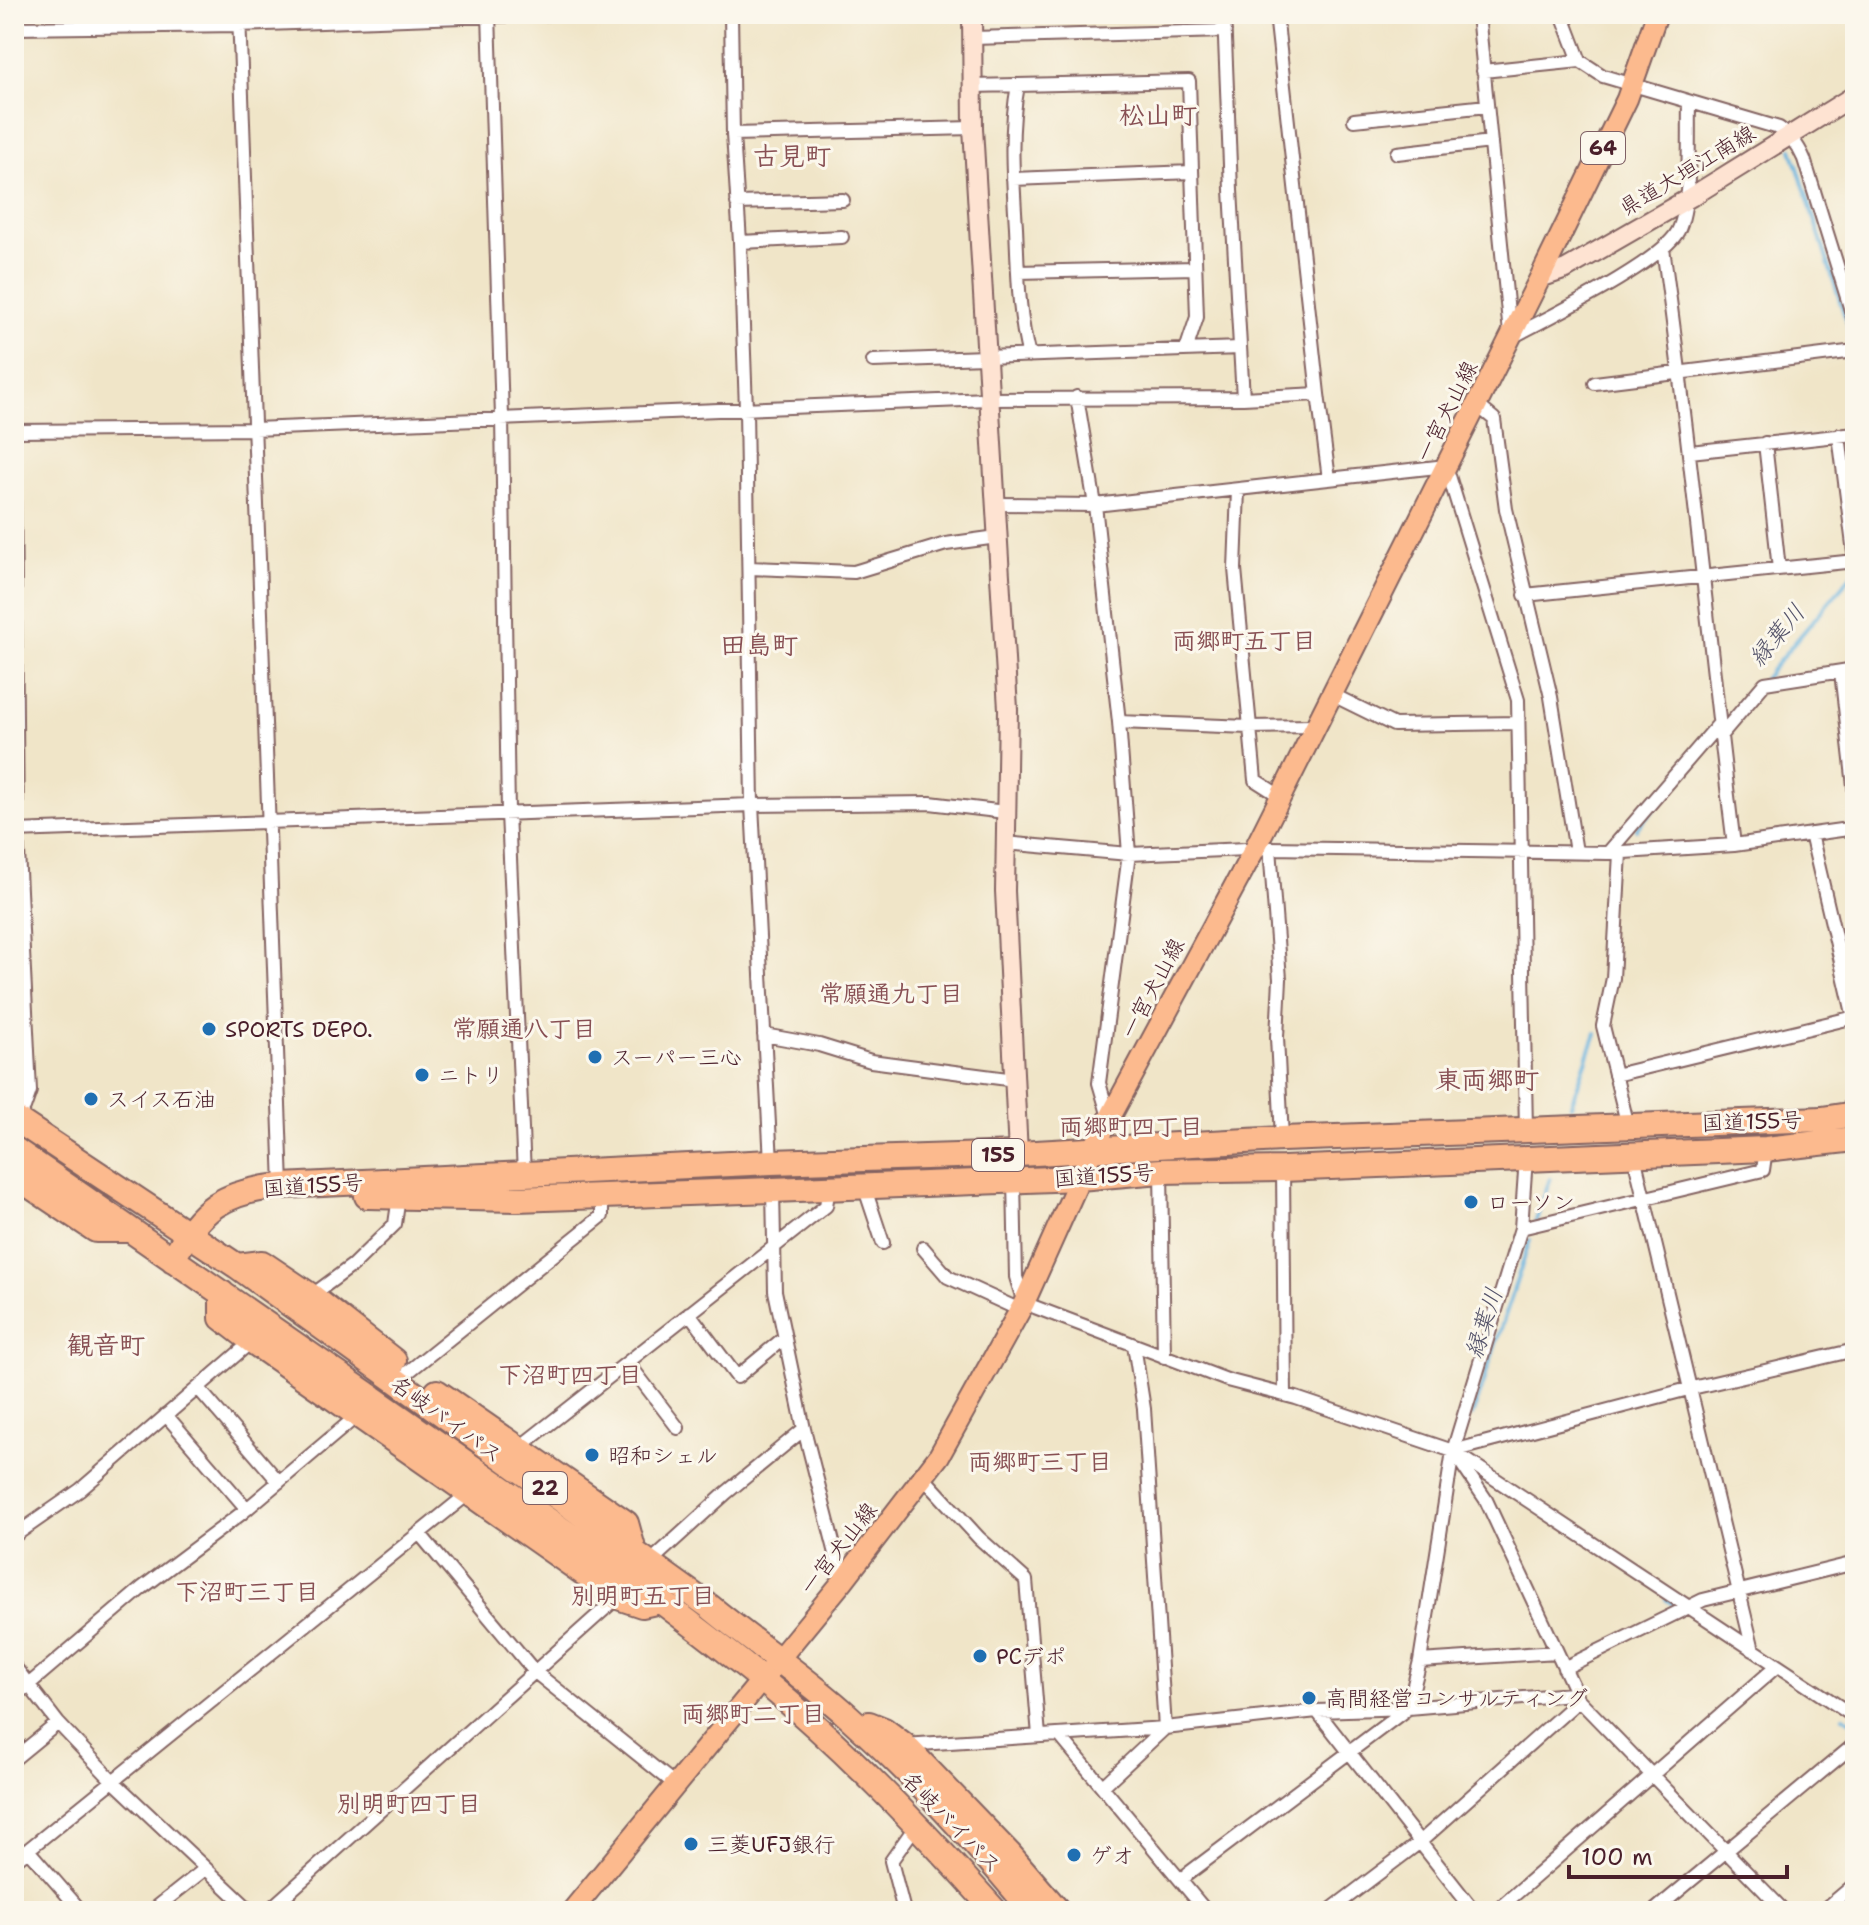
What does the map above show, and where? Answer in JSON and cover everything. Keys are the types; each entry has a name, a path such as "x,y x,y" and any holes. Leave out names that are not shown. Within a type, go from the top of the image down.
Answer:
{"highway":[{"name":"名岐バイパス","path":"17,1109 36,1132 237,1266 779,1660 848,1716 993,1862 1032,1911"},
{"name":"国道155号","path":"173,1260 204,1214 232,1196 282,1186 771,1162 1018,1154 1282,1139 1822,1119 1855,1114"},
{"name":"国道155号","path":"191,1235 230,1205 263,1193 517,1199 1766,1149 1855,1139"},
{"name":"名岐バイパス","path":"14,1149 660,1601 762,1680 917,1824 995,1911"},
{"path":"14,1175 96,1230 130,1230"},
{"name":"22","path":"237,1266 262,1263 311,1296 408,1372 626,1523 642,1558"},
{"name":"22","path":"222,1293 222,1318 252,1341 618,1597 642,1605 660,1601"},
{"name":"22","path":"848,1716 884,1730 904,1745 1009,1854 1058,1911"},
{"name":"22","path":"970,1883 982,1911"}],"main road":[{"name":"一宮犬山線","path":"572,1911 843,1581 939,1456 1022,1307 1109,1117 1262,849 1280,796 1540,278 1631,86 1657,14"}],"street":[{"path":"14,28 550,14"},
{"path":"731,14 733,134 746,409 752,805 771,1162"},
{"path":"972,14 973,128 1008,709 1005,843 1018,1154"},
{"path":"1224,14 1243,398"},
{"path":"1276,14 1329,479"},
{"path":"1478,14 1510,337 1609,284 1663,248 1678,231 1686,200 1689,102"},
{"path":"1562,14 1580,61 1603,76 1779,128 1798,144 1855,323"},
{"path":"489,15 502,417 508,813 524,1174"},
{"path":"239,20 282,1186"},
{"path":"972,38 1225,31"},
{"path":"1483,71 1580,61"},
{"path":"972,86 1189,81 1197,317 1186,350"},
{"path":"1018,85 1012,117 1013,179 1020,322 1029,356"},
{"name":"県道大垣江南線","path":"1540,278 1566,269 1686,200 1855,95"},
{"path":"1354,120 1487,106"},
{"path":"733,134 973,128"},
{"path":"1397,153 1491,142"},
{"path":"1013,179 1192,172"},
{"path":"737,203 843,200"},
{"path":"740,242 842,237"},
{"path":"1663,248 1690,452 1734,845"},
{"path":"1018,272 1195,268"},
{"path":"873,361 1240,348"},
{"path":"1595,383 1855,351"},
{"path":"14,431 254,429 988,399 1243,398 1318,394"},
{"path":"1077,397 1095,505 1119,722 1129,854 1099,1083 1109,1117"},
{"path":"1477,405 1494,419 1506,509 1551,697 1576,852"},
{"path":"1690,452 1855,434"},
{"path":"1525,595 1855,561 1839,435"},
{"path":"1765,443 1779,569"},
{"path":"995,504 1095,505 1446,466 1518,700 1526,1132"},
{"path":"14,489 16,831 30,1091 17,1109"},
{"path":"1238,490 1235,569 1255,780 1280,796"},
{"path":"750,568 854,572 946,544 997,537"},
{"path":"1628,1126 1603,1026 1613,978 1614,853 1719,730 1765,683 1855,669"},
{"path":"1841,672 1855,795"},
{"path":"1331,694 1394,725 1518,723"},
{"path":"1119,722 1315,726"},
{"path":"16,831 752,805 930,803 1005,812"},
{"path":"1005,843 1129,854 1262,849 1614,853 1734,845 1855,828"},
{"path":"1615,1075 1855,1019 1811,834"},
{"path":"1262,849 1280,979 1277,1037 1282,1139"},
{"path":"764,1035 819,1045 871,1061 1015,1080"},
{"path":"1521,1228 1763,1170 1766,1149"},
{"path":"1633,1152 1753,1650"},
{"path":"1181,1879 1408,1708 1420,1661 1453,1451 1521,1228 1526,1157"},
{"path":"1283,1169 1285,1395"},
{"path":"1161,1171 1164,1357"},
{"path":"1014,1180 1016,1277 1022,1307"},
{"path":"864,1186 883,1243"},
{"path":"520,1447 826,1206 829,1187"},
{"path":"773,1190 775,1291 804,1429 843,1581"},
{"path":"408,1372 602,1216 602,1196"},
{"path":"311,1296 353,1265 395,1224 399,1197"},
{"path":"923,1248 948,1277 1022,1307 1227,1380 1285,1395 1453,1451 1855,1717"},
{"path":"689,1313 737,1377 785,1337"},
{"path":"14,1536 80,1490 252,1341"},
{"path":"1134,1345 1144,1409 1165,1728"},
{"path":"1453,1451 1692,1388 1855,1350"},
{"path":"629,1364 678,1428"},
{"path":"198,1388 279,1482"},
{"path":"166,1415 247,1509"},
{"path":"14,1697 142,1588 247,1509 358,1415"},
{"path":"642,1558 804,1429"},
{"path":"1453,1451 1486,1500 1578,1699"},
{"path":"923,1477 979,1538 1026,1580 1039,1736"},
{"path":"14,1861 469,1493"},
{"path":"419,1533 535,1672 676,1785"},
{"path":"1564,1668 1703,1600 1855,1563"},
{"path":"268,1911 618,1597"},
{"path":"1420,1661 1557,1652"},
{"path":"14,1666 58,1723 112,1780 251,1911"},
{"path":"1496,1911 1777,1666"},
{"path":"904,1745 1165,1728 1317,1711 1408,1708 1571,1694 1654,1775 1784,1911"},
{"path":"1329,1911 1420,1842 1578,1699"},
{"path":"1317,1711 1474,1911"},
{"path":"14,1759 58,1723"},
{"path":"1104,1785 1165,1728"},
{"path":"1060,1736 1206,1911"},
{"path":"1654,1911 1855,1744"},
{"path":"904,1911 891,1861 917,1824"},
{"path":"28,1850 81,1911"},
{"path":"152,1911 205,1869"},
{"path":"1823,1911 1855,1884"}],"waterway":[{"name":"縁葉川","path":"1792,149 1854,345"},
{"name":"縁葉川","path":"1764,679 1855,571"},
{"name":"縁葉川","path":"1636,829 1678,781"},
{"name":"縁葉川","path":"1571,1105 1596,1033"},
{"name":"縁葉川","path":"1536,1221 1550,1179"},
{"name":"縁葉川","path":"1472,1416 1530,1240"},
{"name":"縁葉川","path":"1666,1599 1676,1606"},
{"name":"縁葉川","path":"1843,1716 1854,1723"}],"place":[{"name":"SPORTS DEPO.","path":"209,1029"},
{"name":"スーパー三心","path":"595,1057"},
{"name":"ニトリ","path":"422,1075"},
{"name":"スイス石油","path":"91,1099"},
{"name":"ローソン","path":"1471,1202"},
{"name":"昭和シェル","path":"592,1455"},
{"name":"PCデポ","path":"980,1656"},
{"name":"高間経営コンサルティング","path":"1309,1698"},
{"name":"三菱UFJ銀行","path":"691,1844"},
{"name":"ゲオ","path":"1074,1855"}],"district":[{"name":"松山町","path":"1158,115"},
{"name":"古見町","path":"792,156"},
{"name":"両郷町五丁目","path":"1244,641"},
{"name":"田島町","path":"759,645"},
{"name":"常願通九丁目","path":"891,994"},
{"name":"常願通八丁目","path":"524,1029"},
{"name":"東両郷町","path":"1487,1080"},
{"name":"両郷町四丁目","path":"1131,1127"},
{"name":"観音町","path":"106,1345"},
{"name":"下沼町四丁目","path":"570,1375"},
{"name":"両郷町三丁目","path":"1040,1462"},
{"name":"下沼町三丁目","path":"247,1592"},
{"name":"別明町五丁目","path":"643,1596"},
{"name":"両郷町二丁目","path":"753,1714"},
{"name":"別明町四丁目","path":"409,1804"}]}
